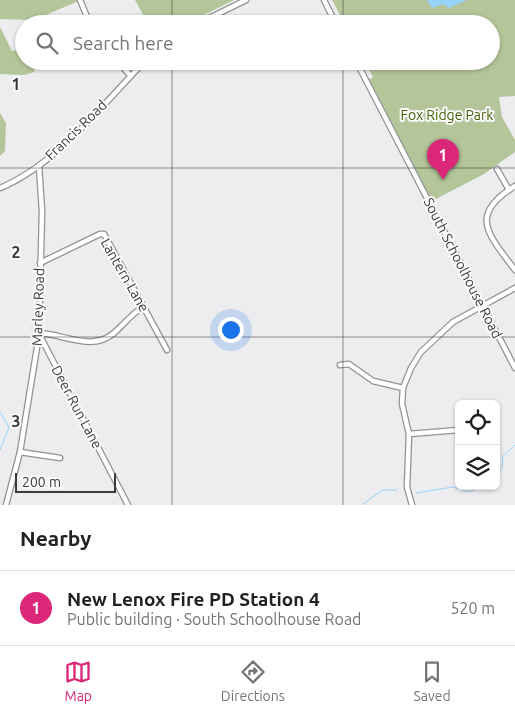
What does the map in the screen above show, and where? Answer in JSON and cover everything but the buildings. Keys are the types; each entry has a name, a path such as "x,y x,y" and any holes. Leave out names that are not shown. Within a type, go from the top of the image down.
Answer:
{"street":[{"path":"80,0 86,15"},
{"path":"215,15 246,0"},
{"path":"324,0 332,15"},
{"path":"126,70 131,76"},
{"name":"Francis Road","path":"0,188 39,166 64,144 137,70"},
{"name":"South Schoolhouse Road","path":"361,70 515,368"},
{"name":"Marley Road","path":"6,505 20,452 40,334 42,211 39,166"},
{"path":"497,169 509,190"},
{"path":"515,186 493,202 487,213 486,225 489,235 515,270"},
{"name":"Lantern Lane","path":"40,263 100,234 104,234 167,350"},
{"path":"412,505 407,487 409,434 402,404 403,388 421,352 435,337 453,322 484,307 515,288"},
{"path":"40,334 53,334 80,342 102,339 113,334 140,309"},
{"name":"Deer Run Lane","path":"40,334 128,505"},
{"path":"340,364 349,364 373,381 403,388"},
{"path":"409,434 455,430"},
{"path":"20,452 60,458"}],"green space":[{"path":"0,0 81,0 46,15 15,15 15,19 0,19"},
{"path":"135,0 234,0 204,15 143,15"},
{"name":"Fox Ridge Park","path":"332,0 515,0 515,96 499,97 502,117 515,140 515,152 484,174 432,201 369,80 373,77 369,70 500,70 500,15 340,15"},
{"path":"0,27 12,51 15,50 15,70 34,70 35,72 24,75 0,74"},
{"path":"0,113 6,123 5,151 0,156"}],"water":[{"path":"427,0 467,0 449,8 443,4 432,8"}],"waterway":[{"path":"0,412 9,427 0,450"},
{"path":"500,471 503,456 515,445"},
{"path":"416,493 455,488"},
{"path":"362,505 382,490 397,490"},
{"path":"463,490 469,492 474,490"}],"place":[{"name":"New Lenox Fire PD Station 4","path":"443,180"}]}
